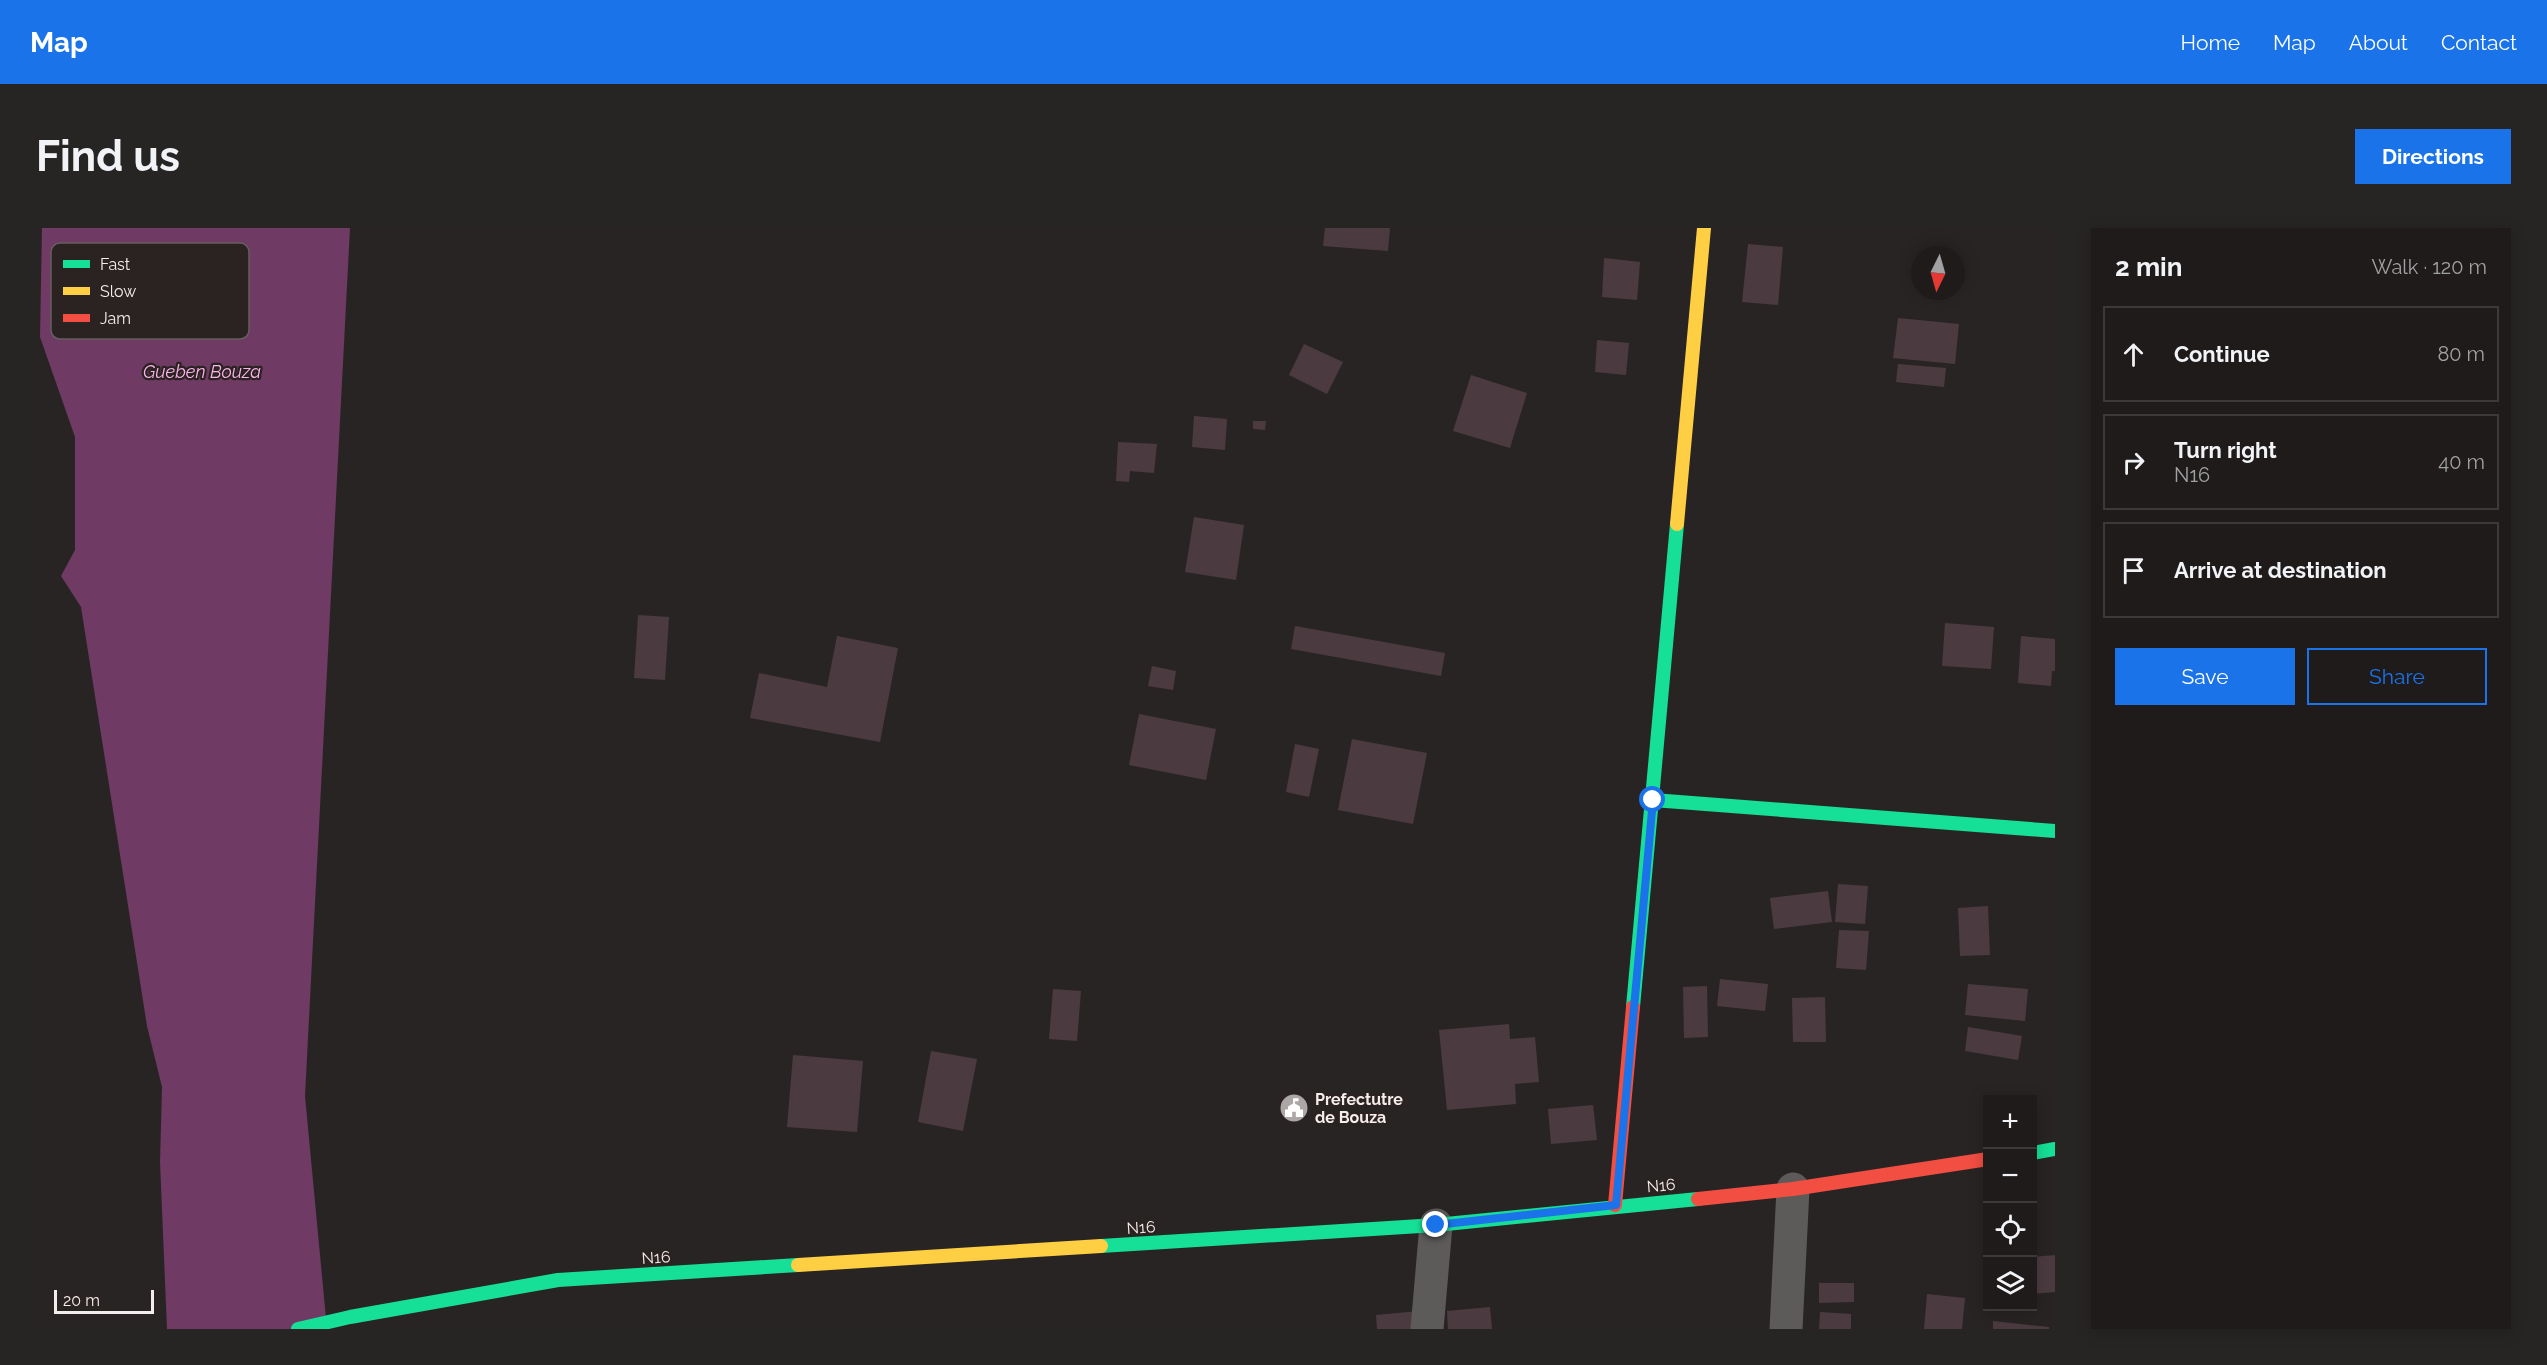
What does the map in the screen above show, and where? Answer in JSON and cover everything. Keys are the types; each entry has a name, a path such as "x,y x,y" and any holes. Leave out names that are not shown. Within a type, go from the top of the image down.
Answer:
{"street":[{"path":"1616,1205 1704,228"},
{"path":"1653,800 2055,831"},
{"path":"2037,1152 2055,1149"},
{"name":"N16","path":"298,1329 350,1317 558,1280 1436,1225 1616,1205 1793,1189 1983,1160"},
{"path":"1786,1329 1793,1189"},
{"path":"1427,1329 1436,1225"}],"water":[{"name":"Gueben Bouza","path":"42,228 350,228 305,1096 327,1329 167,1329 160,1162 162,1087 147,1026 81,607 61,576 75,550 75,437 40,337"}],"building":[{"path":"1325,228 1390,228 1388,251 1323,246"},
{"path":"1748,244 1783,247 1778,305 1742,302"},
{"path":"1604,258 1640,262 1637,300 1602,297"},
{"path":"1898,318 1959,324 1955,364 1893,358"},
{"path":"1597,340 1629,343 1626,375 1595,372"},
{"path":"1304,344 1343,362 1327,394 1289,375"},
{"path":"1898,364 1946,368 1944,387 1896,382"},
{"path":"1471,375 1527,393 1510,448 1453,431"},
{"path":"1194,416 1227,419 1225,450 1192,447"},
{"path":"1253,421 1266,421 1265,430 1253,429"},
{"path":"1118,442 1157,444 1154,473 1130,471 1129,482 1116,481"},
{"path":"1194,517 1244,525 1236,580 1185,572"},
{"path":"638,615 669,617 665,680 634,678"},
{"path":"1945,623 1994,627 1991,669 1942,666"},
{"path":"1295,626 1445,653 1441,676 1291,649"},
{"path":"837,636 898,648 880,742 750,718 759,673 827,687"},
{"path":"2021,636 2055,639 2055,671 2052,671 2051,686 2018,683"},
{"path":"1152,666 1176,671 1173,690 1148,686"},
{"path":"1139,714 1216,729 1206,780 1129,765"},
{"path":"1352,739 1427,753 1413,824 1338,810"},
{"path":"1295,744 1319,749 1309,797 1286,792"},
{"path":"1838,884 1868,886 1865,924 1835,922"},
{"path":"1828,891 1832,922 1774,929 1770,898"},
{"path":"1988,906 1990,955 1960,956 1958,908"},
{"path":"1839,930 1869,931 1866,970 1836,968"},
{"path":"1720,979 1768,984 1765,1011 1717,1006"},
{"path":"1968,984 2028,989 2025,1021 1965,1015"},
{"path":"1707,986 1708,1037 1684,1038 1683,987"},
{"path":"1053,989 1081,991 1077,1041 1049,1039"},
{"path":"1825,997 1826,1042 1793,1042 1792,998"},
{"path":"1509,1024 1510,1039 1535,1037 1539,1082 1515,1084 1516,1104 1447,1110 1439,1030"},
{"path":"1968,1027 2022,1036 2018,1060 1965,1051"},
{"path":"931,1051 977,1059 963,1131 918,1122"},
{"path":"793,1055 863,1061 857,1132 787,1127"},
{"path":"1593,1105 1597,1140 1551,1144 1548,1109"},
{"path":"2055,1255 2055,1292 2037,1294 2037,1257"},
{"path":"1819,1283 1854,1283 1854,1302 1819,1303"},
{"path":"1927,1294 1965,1298 1962,1329 1924,1329"},
{"path":"1490,1307 1492,1329 1448,1329 1447,1311"},
{"path":"1419,1311 1421,1329 1377,1329 1376,1315"},
{"path":"1820,1312 1851,1314 1851,1329 1819,1329"},
{"path":"1993,1321 2049,1327 2049,1329 1993,1329"}],"traffic: fast":[{"path":"1633,1007 1677,524"},
{"path":"1653,800 2055,831"},
{"path":"2037,1152 2055,1149"},
{"path":"1101,1246 1436,1225 1698,1199"},
{"path":"298,1329 350,1317 558,1280 798,1265"}],"traffic: slow":[{"path":"1677,524 1704,228"},
{"path":"798,1265 1101,1246"}],"traffic: jam":[{"path":"1615,1205 1633,1007"},
{"path":"1698,1199 1793,1189 1983,1160"}],"place":[{"name":"Prefectutre de Bouza","path":"1294,1108"}],"route":[{"path":"1436,1225 1616,1205 1653,800"}]}
